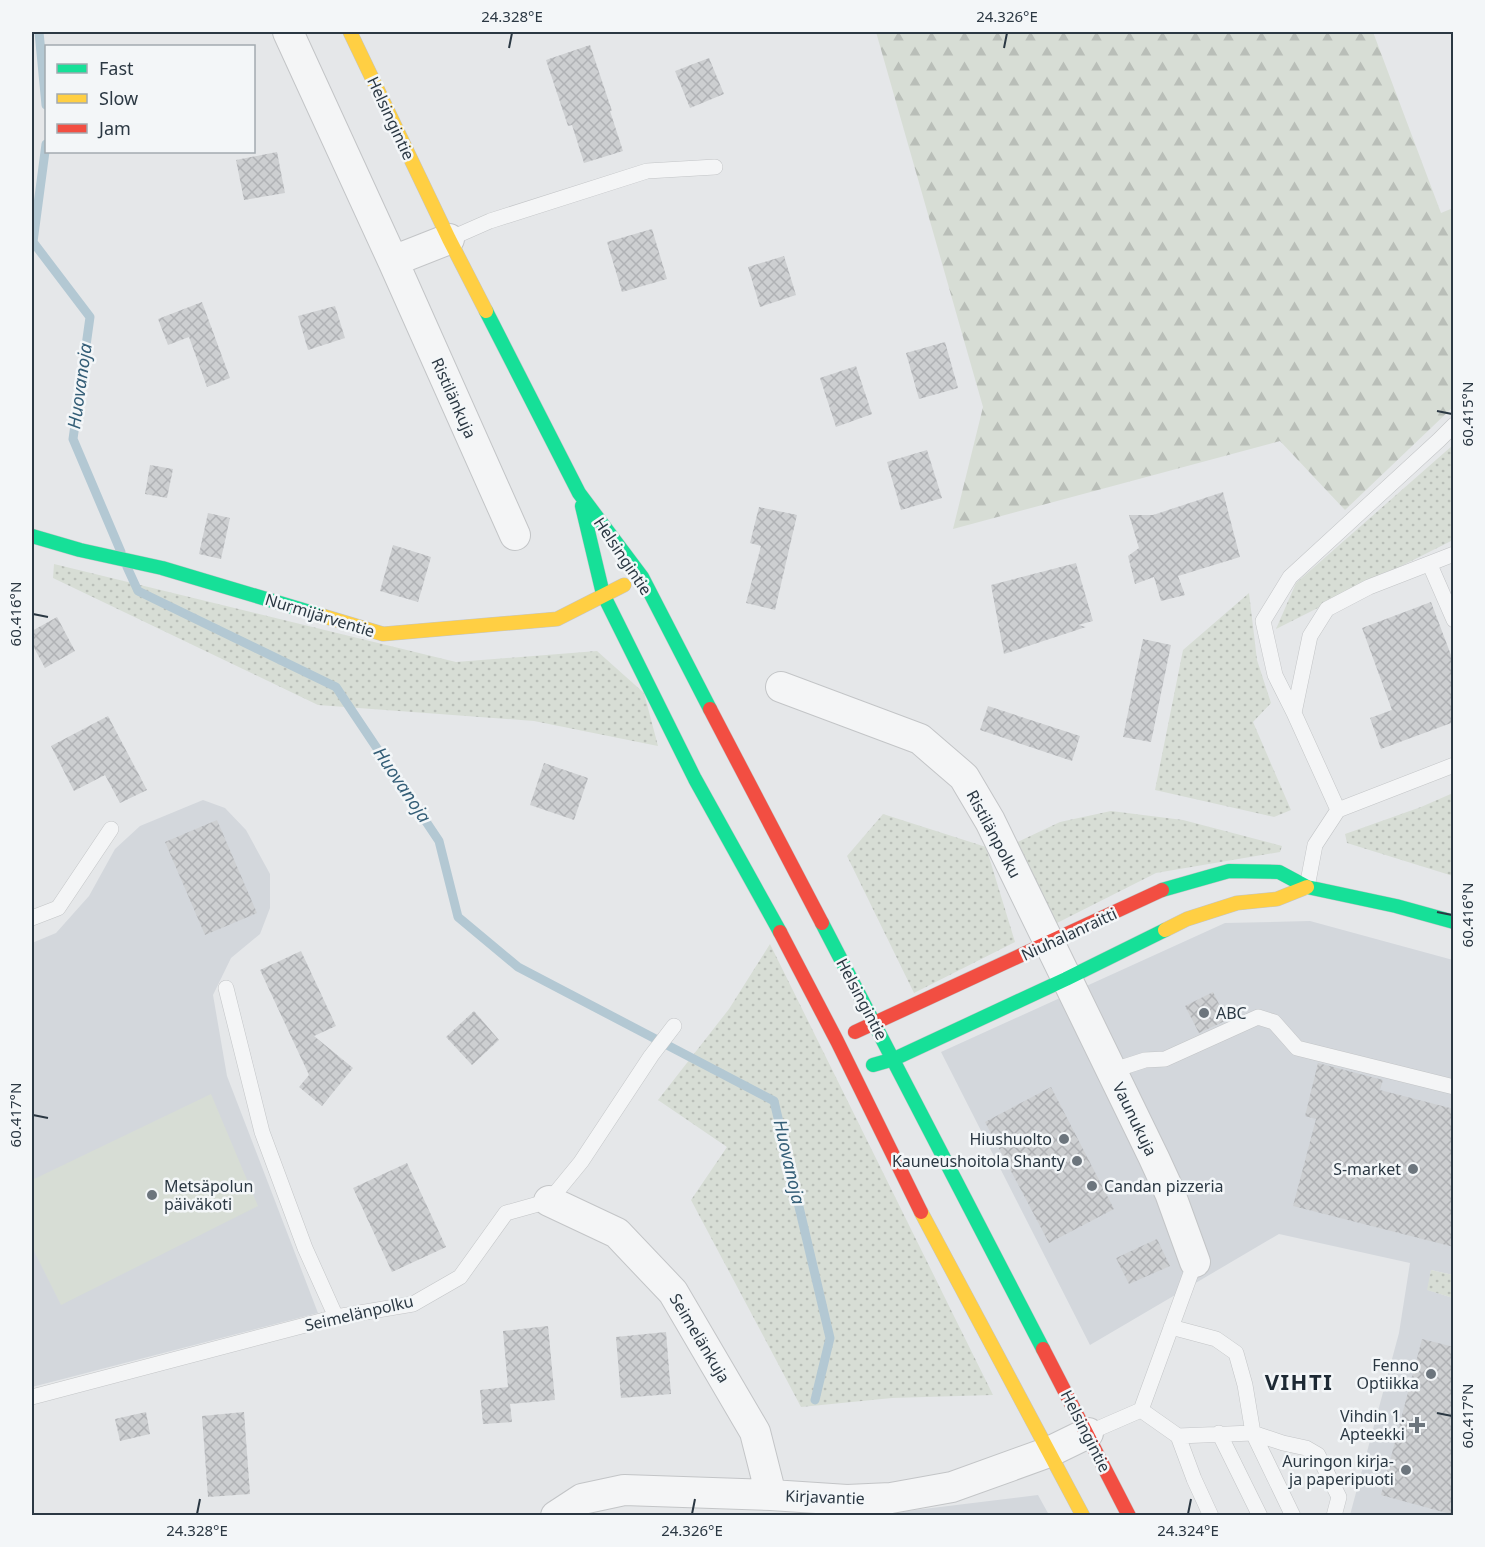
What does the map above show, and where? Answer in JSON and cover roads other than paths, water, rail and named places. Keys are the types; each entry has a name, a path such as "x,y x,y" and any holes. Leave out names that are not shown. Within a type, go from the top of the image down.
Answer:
{"street":[{"name":"Ristilänkuja","path":"288,32 393,261 514,535"},
{"name":"Helsingintie","path":"350,32 449,239 579,493 642,577 713,718 894,1059 1129,1515"},
{"path":"393,261 449,239"},
{"name":"Helsingintie","path":"579,493 603,594 667,723 837,1041 904,1181 1083,1515"},
{"name":"Nurmijärventie","path":"32,536 80,550 162,568 383,634 557,619 603,594 642,577"},
{"name":"Ristilänpolku","path":"781,687 920,739 964,777 990,821 1066,979"},
{"name":"Niuhalanraitti","path":"837,1041 1170,886 1229,871 1279,872 1307,887 1396,906 1454,922"},
{"path":"852,1072 894,1059 1066,979 1187,919 1237,903 1277,899 1307,887"},
{"name":"Vaunukuja","path":"1066,979 1170,1193 1195,1262"},
{"name":"Seimelänkuja","path":"549,1201 617,1233 673,1292 755,1432 771,1495"},
{"name":"Kirjavantie","path":"556,1515 582,1499 624,1490 771,1495 847,1508 952,1487 1048,1452 1088,1433"}],"lane":[{"path":"449,239 490,221 646,171 715,167"},
{"path":"1338,810 1275,675 1263,621 1290,577 1454,425"},
{"path":"1294,712 1310,636 1326,609 1370,587 1431,565 1454,554"},
{"path":"1431,565 1454,620"},
{"path":"1307,887 1315,845 1338,810 1454,765"},
{"path":"32,918 58,908 111,828"},
{"path":"226,988 262,1132 305,1248 336,1317"},
{"path":"1111,1071 1145,1060 1165,1059 1257,1017 1274,1022 1297,1048 1454,1087"},
{"path":"549,1201 581,1162 651,1056 674,1026"},
{"name":"Seimelänpolku","path":"32,1397 336,1317 413,1304 460,1277 506,1213 549,1201"},
{"path":"1088,1433 1141,1410 1195,1262"},
{"path":"1172,1328 1216,1339 1236,1353 1245,1385 1252,1433 1293,1515"},
{"path":"1141,1410 1178,1436 1194,1479 1211,1515"},
{"path":"1219,1433 1260,1515"},
{"path":"1178,1436 1252,1433 1306,1448 1318,1455 1339,1497 1334,1515"}],"waterway":[{"name":"Huovanoja","path":"39,32 45,95"},
{"name":"Huovanoja","path":"45,152 33,242 90,317 73,439 121,552"},
{"name":"Huovanoja","path":"127,567 138,591 336,687 439,841 458,917 518,967 774,1101 830,1338 815,1400"}],"place":[{"name":"ABC","path":"1204,1013"},
{"name":"Hiushuolto","path":"1064,1139"},
{"name":"Kauneushoitola Shanty","path":"1077,1161"},
{"name":"S-market","path":"1413,1169"},
{"name":"Candan pizzeria","path":"1092,1186"},
{"name":"Metsäpolun päiväkoti","path":"152,1195"},
{"name":"Fenno Optiikka","path":"1431,1374"},
{"name":"Vihdin 1. Apteekki","path":"1417,1425"},
{"name":"Auringon kirja- ja paperipuoti","path":"1406,1470"}],"district":[{"name":"VIHTI","path":"1299,1382"}]}
